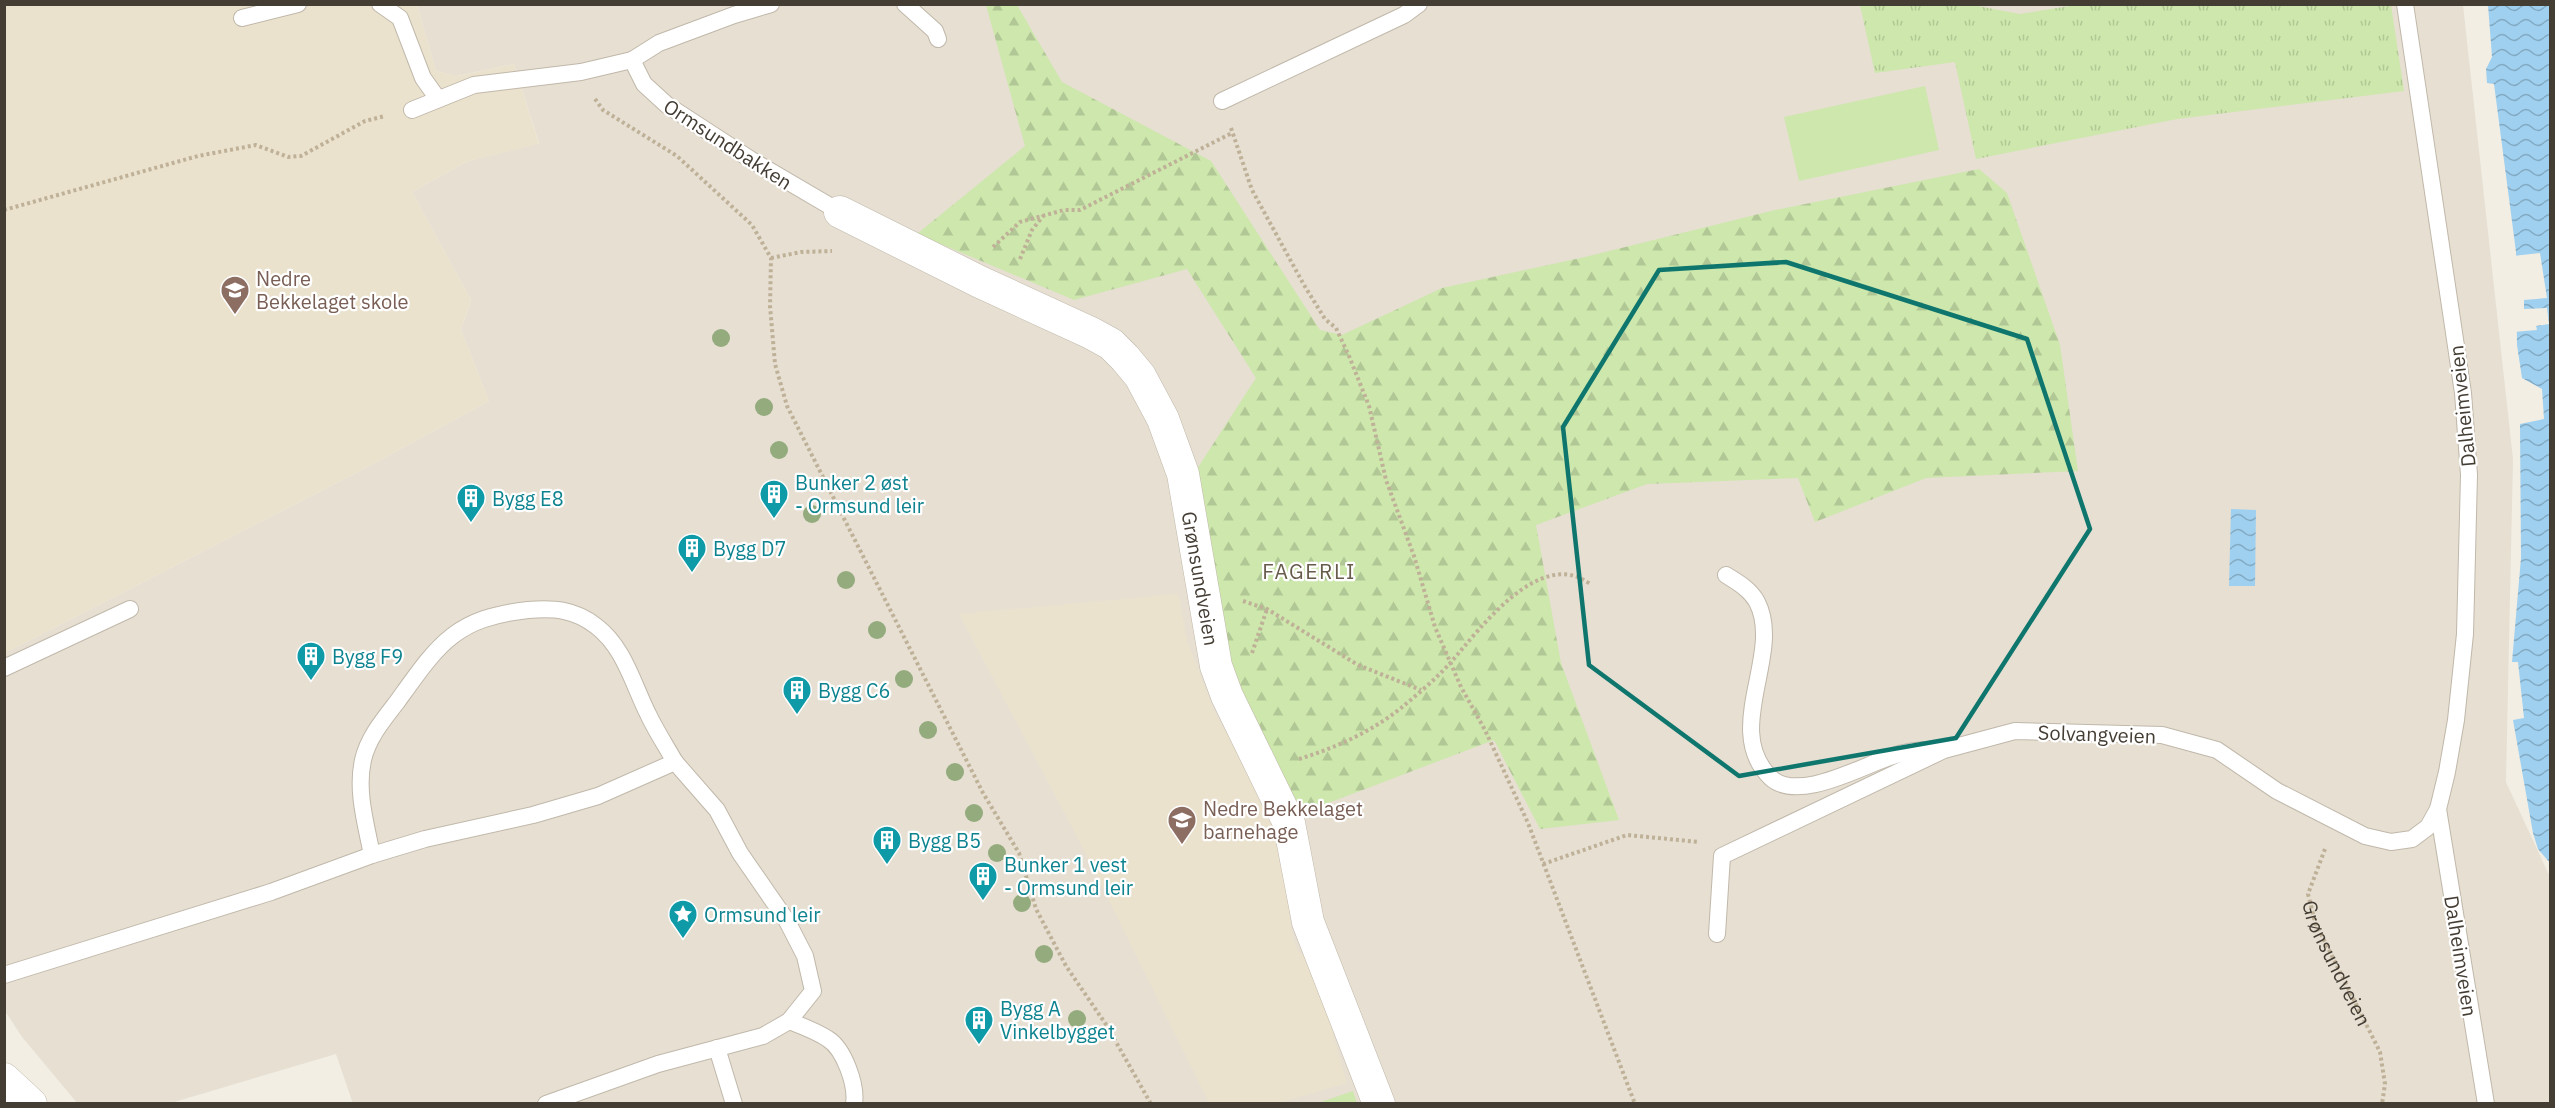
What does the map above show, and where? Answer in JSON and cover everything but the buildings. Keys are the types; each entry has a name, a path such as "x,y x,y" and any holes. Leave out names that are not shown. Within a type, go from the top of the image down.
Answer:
{"street":[{"name":"Grønsundveien","path":"840,212 959,271 1063,318 1111,344 1140,376 1163,419 1183,474 1216,666 1227,696 1289,823 1308,922 1318,953 1361,1052 1379,1104"},
{"path":"4,1079 31,1104"}],"lane":[{"path":"243,18 298,4"},
{"path":"380,4 400,18 423,78 438,99"},
{"path":"412,110 474,85 581,72 632,60 659,43 771,4"},
{"path":"905,4 935,31 938,39"},
{"path":"1222,101 1404,15 1419,4"},
{"name":"Dalheimveien","path":"2338,825 2365,836 2391,842 2412,839 2428,827 2438,809 2447,772 2461,678 2469,475 2463,393 2404,4"},
{"name":"Ormsundbakken","path":"632,60 644,84 666,105 753,161 840,212"},
{"name":"Solvangveien","path":"1726,575 1747,589 1756,601 1764,623 1764,640 1753,694 1753,733 1759,764 1773,780 1787,786 1806,786 1901,753 1926,749 1944,750"},
{"path":"372,855 361,791 363,761 371,738 423,667 450,636 472,622 495,614 555,608 574,612 597,626 616,645 649,717 675,762 717,810 740,853 787,921 805,956 813,991 789,1021 763,1036 658,1064 546,1104"},
{"path":"4,668 130,609"},
{"name":"Solvangveien","path":"1722,856 1944,750 2015,730 2162,735 2217,750 2277,791 2338,825"},
{"path":"4,975 260,895 372,855 425,839 533,815 587,799 675,762"},
{"name":"Dalheimveien","path":"2438,809 2486,1104"},
{"path":"1717,934 1722,856"},
{"path":"789,1021 831,1040 850,1071 854,1087 854,1104"},
{"path":"717,1048 734,1104"}],"path":[{"path":"581,72 585,84 603,110 677,156 752,225 771,258 770,306 774,364 787,406 983,793 1019,853 1036,909 1066,966 1107,1026 1151,1104"},
{"path":"1222,101 1252,190 1304,285 1325,319 1336,328 1349,356 1369,406 1386,480 1414,556 1435,627 1450,663 1528,822 1635,1104"},
{"path":"4,210 198,156 256,145 288,157 301,156 365,121 412,110"},
{"path":"959,271 982,257 1020,222 1064,210 1080,210 1232,133"},
{"path":"1006,293 1028,239 1043,216"},
{"path":"1263,770 1337,748 1399,710 1450,663 1485,620 1526,586 1568,575 1582,578 1590,584"},
{"path":"1203,592 1231,597 1267,609 1358,665 1421,690"},
{"name":"Grønsundveien","path":"2338,825 2321,856 2308,894 2314,922 2380,1052 2385,1084 2382,1104"},
{"path":"1543,864 1627,835 1699,842 1722,856"}],"highlighted area":[{"path":"1786,262 2027,339 2090,529 1956,738 1739,776 1589,665 1563,427 1659,270"}],"shaded area":[{"name":"Nedre Bekkelaget skole","path":"5,5 417,5 436,71 458,76 514,64 539,144 468,161 412,192 471,300 461,330 489,401 360,471 5,653"},
{"path":"417,5 2463,5 2513,459 2506,782 2550,877 2550,1103 353,1104 336,1054 171,1103 78,1104 22,1037 5,1011 5,653 360,471 489,401 461,330 471,300 412,192 468,161 539,143 514,64 457,76 436,71"},
{"name":"Nedre Bekkelaget barnehage","path":"1178,594 1187,640 1215,713 1274,816 1290,893 1290,924 1296,948 1309,962 1338,1031 1333,1035 1347,1083 1278,1103 1209,1103 1084,850 959,614"}],"green space":[{"path":"2083,4 2391,5 2404,91 2177,119 1976,159 1955,62 1875,73 1860,5 1972,5 2020,14"},
{"path":"986,5 1017,5 1062,82 1211,161 1320,330 1342,335 1442,288 1585,257 1775,210 1979,169 2007,193 2060,345 2078,471 1926,478 1815,522 1798,478 1647,484 1536,525 1561,663 1619,820 1540,829 1494,740 1302,813 1244,708 1224,652 1193,475 1256,378 1187,269 1074,300 917,234 1025,146"},
{"path":"1925,86 1939,150 1799,181 1784,117"},
{"path":"1353,1091 1357,1103 1318,1103"}],"water":[{"path":"2488,5 2550,5 2550,863 2538,849 2533,833 2513,720 2524,718 2518,662 2512,662 2521,558 2520,424 2544,419 2542,389 2522,378 2517,345 2516,252 2494,84 2487,83 2486,69 2492,57"},
{"path":"2231,509 2256,510 2255,586 2229,586"}],"pier":[{"path":"2540,253 2547,298 2524,300 2524,309 2547,308 2549,324 2536,326 2537,330 2514,332 2513,256"}],"place":[{"name":"Nedre Bekkelaget skole","path":"235,316"},
{"name":"Bunker 2 øst - Ormsund leir","path":"774,520"},
{"name":"Bygg E8","path":"471,524"},
{"name":"Bygg D7","path":"692,574"},
{"name":"Bygg F9","path":"311,682"},
{"name":"Bygg C6","path":"797,716"},
{"name":"Nedre Bekkelaget barnehage","path":"1182,846"},
{"name":"Bygg B5","path":"887,866"},
{"name":"Bunker 1 vest - Ormsund leir","path":"983,902"},
{"name":"Ormsund leir","path":"683,940"},
{"name":"Bygg A Vinkelbygget","path":"979,1046"}],"district":[{"name":"FAGERLI","path":"1309,571"}]}
